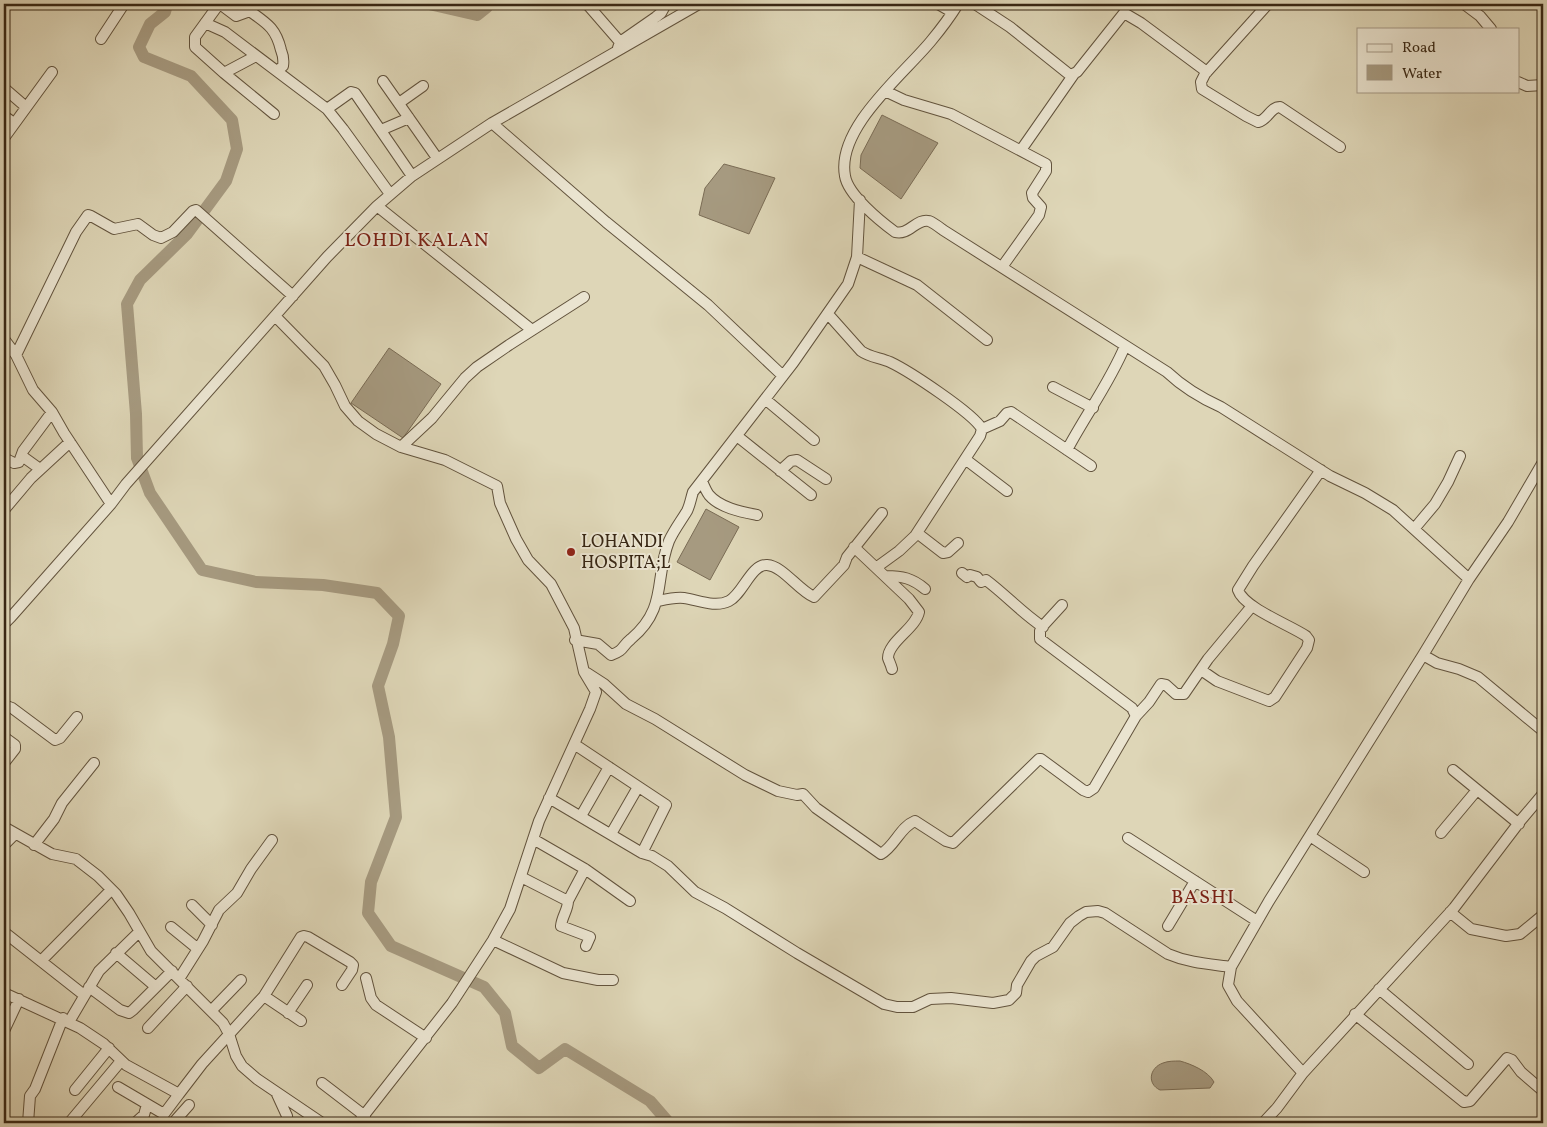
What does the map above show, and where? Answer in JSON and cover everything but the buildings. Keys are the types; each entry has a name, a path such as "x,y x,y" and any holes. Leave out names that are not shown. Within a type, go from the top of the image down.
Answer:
{"street":[{"path":"102,39 124,4"},
{"path":"274,114 198,50 194,45 195,37 219,4 236,16 251,12 272,27 279,40 284,63 283,67 277,71"},
{"path":"587,4 619,47"},
{"path":"619,47 661,13 666,4"},
{"path":"6,617 111,504 126,484 274,316 339,245 390,194 436,158 619,47 699,4"},
{"path":"938,4 955,8 930,43 884,91 853,135 844,166 845,178 850,188 860,200 895,232 900,234 918,224 929,222 1167,372 1179,383 1202,398 1221,407 1320,470 1382,503 1469,579"},
{"path":"975,4 1010,27 1067,73 1074,74"},
{"path":"1268,4 1206,72 1201,82 1202,89 1255,121 1262,122 1275,108 1280,107 1340,148"},
{"path":"1464,4 1480,16 1490,28"},
{"path":"1021,150 1074,74 1124,13 1141,23 1206,72"},
{"path":"205,23 225,32 327,109 344,129 390,194"},
{"path":"224,73 256,56"},
{"path":"4,138 52,72"},
{"path":"1520,83 1527,86 1539,85 1543,76"},
{"path":"383,80 436,158"},
{"path":"399,103 423,86"},
{"path":"4,88 26,107"},
{"path":"884,91 904,100 951,114 1021,150 1047,167 1032,193 1041,210 1024,238 1002,268"},
{"path":"327,109 351,92 354,92 412,176"},
{"path":"4,116 14,124"},
{"path":"381,130 409,118"},
{"path":"492,124 606,222 708,305 783,376"},
{"path":"576,640 598,644 610,655 621,651 642,630 658,601 669,542 687,510 693,492 783,376 848,284 857,257 860,200"},
{"path":"377,206 532,330"},
{"path":"16,355 76,232 87,216 91,216 114,229 138,224 153,236 161,238 173,232 194,210 208,219 293,296"},
{"path":"857,257 916,285 988,340"},
{"path":"401,447 432,418 471,372 584,297"},
{"path":"828,314 865,354 888,361 926,384 969,416 982,429"},
{"path":"274,316 324,366 344,406 358,421 376,434 401,447 445,460 497,486 500,503 516,540 528,560 551,584 574,628 584,672 595,688 596,696 549,798 533,839 510,909 493,940 452,1003 362,1120 322,1083"},
{"path":"4,339 16,355 33,390 52,412 111,504"},
{"path":"1067,450 1093,408 1125,346"},
{"path":"1053,387 1093,408"},
{"path":"765,399 814,440"},
{"path":"4,458 14,463 19,462 23,452 52,412"},
{"path":"877,567 899,551 915,536 980,436 982,429 1000,420 1007,412 1011,412 1091,466"},
{"path":"737,436 811,496"},
{"path":"4,510 40,469 70,442"},
{"path":"22,456 40,469"},
{"path":"1414,529 1435,504 1460,456"},
{"path":"965,459 1007,491"},
{"path":"780,470 791,461 797,460 826,479"},
{"path":"1303,1072 1237,1001 1228,985 1231,967 1257,921 1424,655 1469,579 1508,522 1543,462"},
{"path":"1201,670 1217,681 1262,700 1269,701 1275,696 1307,648 1309,640 1302,633 1252,606 1239,593 1240,586 1320,470"},
{"path":"702,481 707,493 718,502 744,513 757,515"},
{"path":"658,601 673,598 713,603 730,601 756,569 766,565 772,566 783,573 814,597 844,565 847,556 882,513"},
{"path":"915,536 921,536 943,553 948,552 958,543"},
{"path":"854,548 877,567 909,599 919,612 913,623 891,649 888,659 892,669"},
{"path":"962,573 967,577 970,574 981,582 986,580 1004,593 1028,617 1043,627"},
{"path":"886,576 912,579 925,589"},
{"path":"1062,605 1040,631 1040,639 1132,708 1136,716"},
{"path":"584,672 604,684 626,704 655,719 745,775 778,791 797,795 803,794 816,808 881,854 886,851 912,821 917,822 946,842 953,843 1039,759 1083,790 1091,791 1106,769 1136,716 1149,702 1160,684 1166,685 1176,694 1182,695 1186,692 1208,659 1252,606"},
{"path":"1424,655 1428,659 1478,677 1543,731"},
{"path":"4,705 12,708 56,740 60,738 77,717"},
{"path":"4,737 15,745 15,748 4,764"},
{"path":"574,744 666,805 642,853"},
{"path":"34,845 54,819 62,803 94,763"},
{"path":"581,816 609,767"},
{"path":"1453,770 1518,824"},
{"path":"611,834 638,787"},
{"path":"1441,833 1478,790"},
{"path":"1263,1123 1277,1108 1303,1072 1450,912 1518,824 1543,796"},
{"path":"549,798 642,853 652,856 668,866 695,892 742,918 884,1004 913,1008 930,999 963,998 993,1002 1009,1000 1016,994 1017,985 1031,961 1036,956 1053,947 1074,919 1092,911 1105,913 1168,954 1179,959 1231,967"},
{"path":"4,827 52,854 76,859 98,876 129,912 151,951 223,1023 242,1066 322,1123"},
{"path":"4,846 14,834"},
{"path":"1310,836 1364,872"},
{"path":"1128,838 1257,921"},
{"path":"533,839 585,869 630,901"},
{"path":"148,1028 198,949 219,910 237,893 251,869 272,840"},
{"path":"585,869 568,901 568,907 562,918 561,926 590,937 586,946"},
{"path":"521,877 568,901"},
{"path":"1168,926 1195,881"},
{"path":"41,961 111,890"},
{"path":"192,905 212,925"},
{"path":"1450,912 1471,929 1506,936 1520,934 1543,915"},
{"path":"171,927 198,949"},
{"path":"4,932 41,961 86,991 120,1010 129,1012 133,1010 156,987 179,979"},
{"path":"28,1123 30,1096 35,1089 66,1020 99,971 139,932"},
{"path":"164,1114 193,1074 264,996 299,940 304,936 350,962 352,970 342,986"},
{"path":"493,940 563,973 598,980 613,980"},
{"path":"116,953 156,987"},
{"path":"366,978 371,998 376,1005 426,1038"},
{"path":"211,1011 241,980"},
{"path":"288,1013 307,985"},
{"path":"1379,989 1468,1064"},
{"path":"4,992 80,1028 109,1048 120,1061 179,1094"},
{"path":"264,996 301,1021"},
{"path":"4,1031 19,999"},
{"path":"1355,1014 1464,1102 1470,1101 1507,1058 1512,1060 1521,1072 1543,1091"},
{"path":"75,1090 109,1048"},
{"path":"69,1123 120,1061"},
{"path":"118,1087 164,1114 174,1123 188,1105"},
{"path":"275,1091 288,1116 288,1123"},
{"path":"135,1123 144,1116 147,1104"}],"water":[{"path":"882,115 938,143 901,199 860,168 861,155"},
{"path":"724,164 775,178 749,234 699,215 705,188"},
{"path":"389,348 441,384 403,438 351,403"},
{"path":"706,509 739,527 710,580 677,562"},
{"path":"1180,1061 1208,1074 1214,1082 1210,1088 1160,1090 1153,1084 1152,1072 1158,1065 1165,1062"}],"waterway":[{"path":"167,4 165,12 150,24 139,47 144,57 191,76 232,120 237,149 226,181 187,234 140,280 127,304 136,414 137,458 150,493 202,570 256,582 323,585 377,593 399,616 393,644 378,686 389,737 396,817 371,882 368,913 391,946 484,987 505,1013 512,1046 539,1068 565,1049 650,1101 669,1123"},
{"path":"429,4 477,15 489,4"}],"place":[{"name":"LOHANDI HOSPITA;L","path":"571,552"}],"district":[{"name":"LOHDI KALAN","path":"417,241"},
{"name":"BASHI","path":"1203,898"}]}
